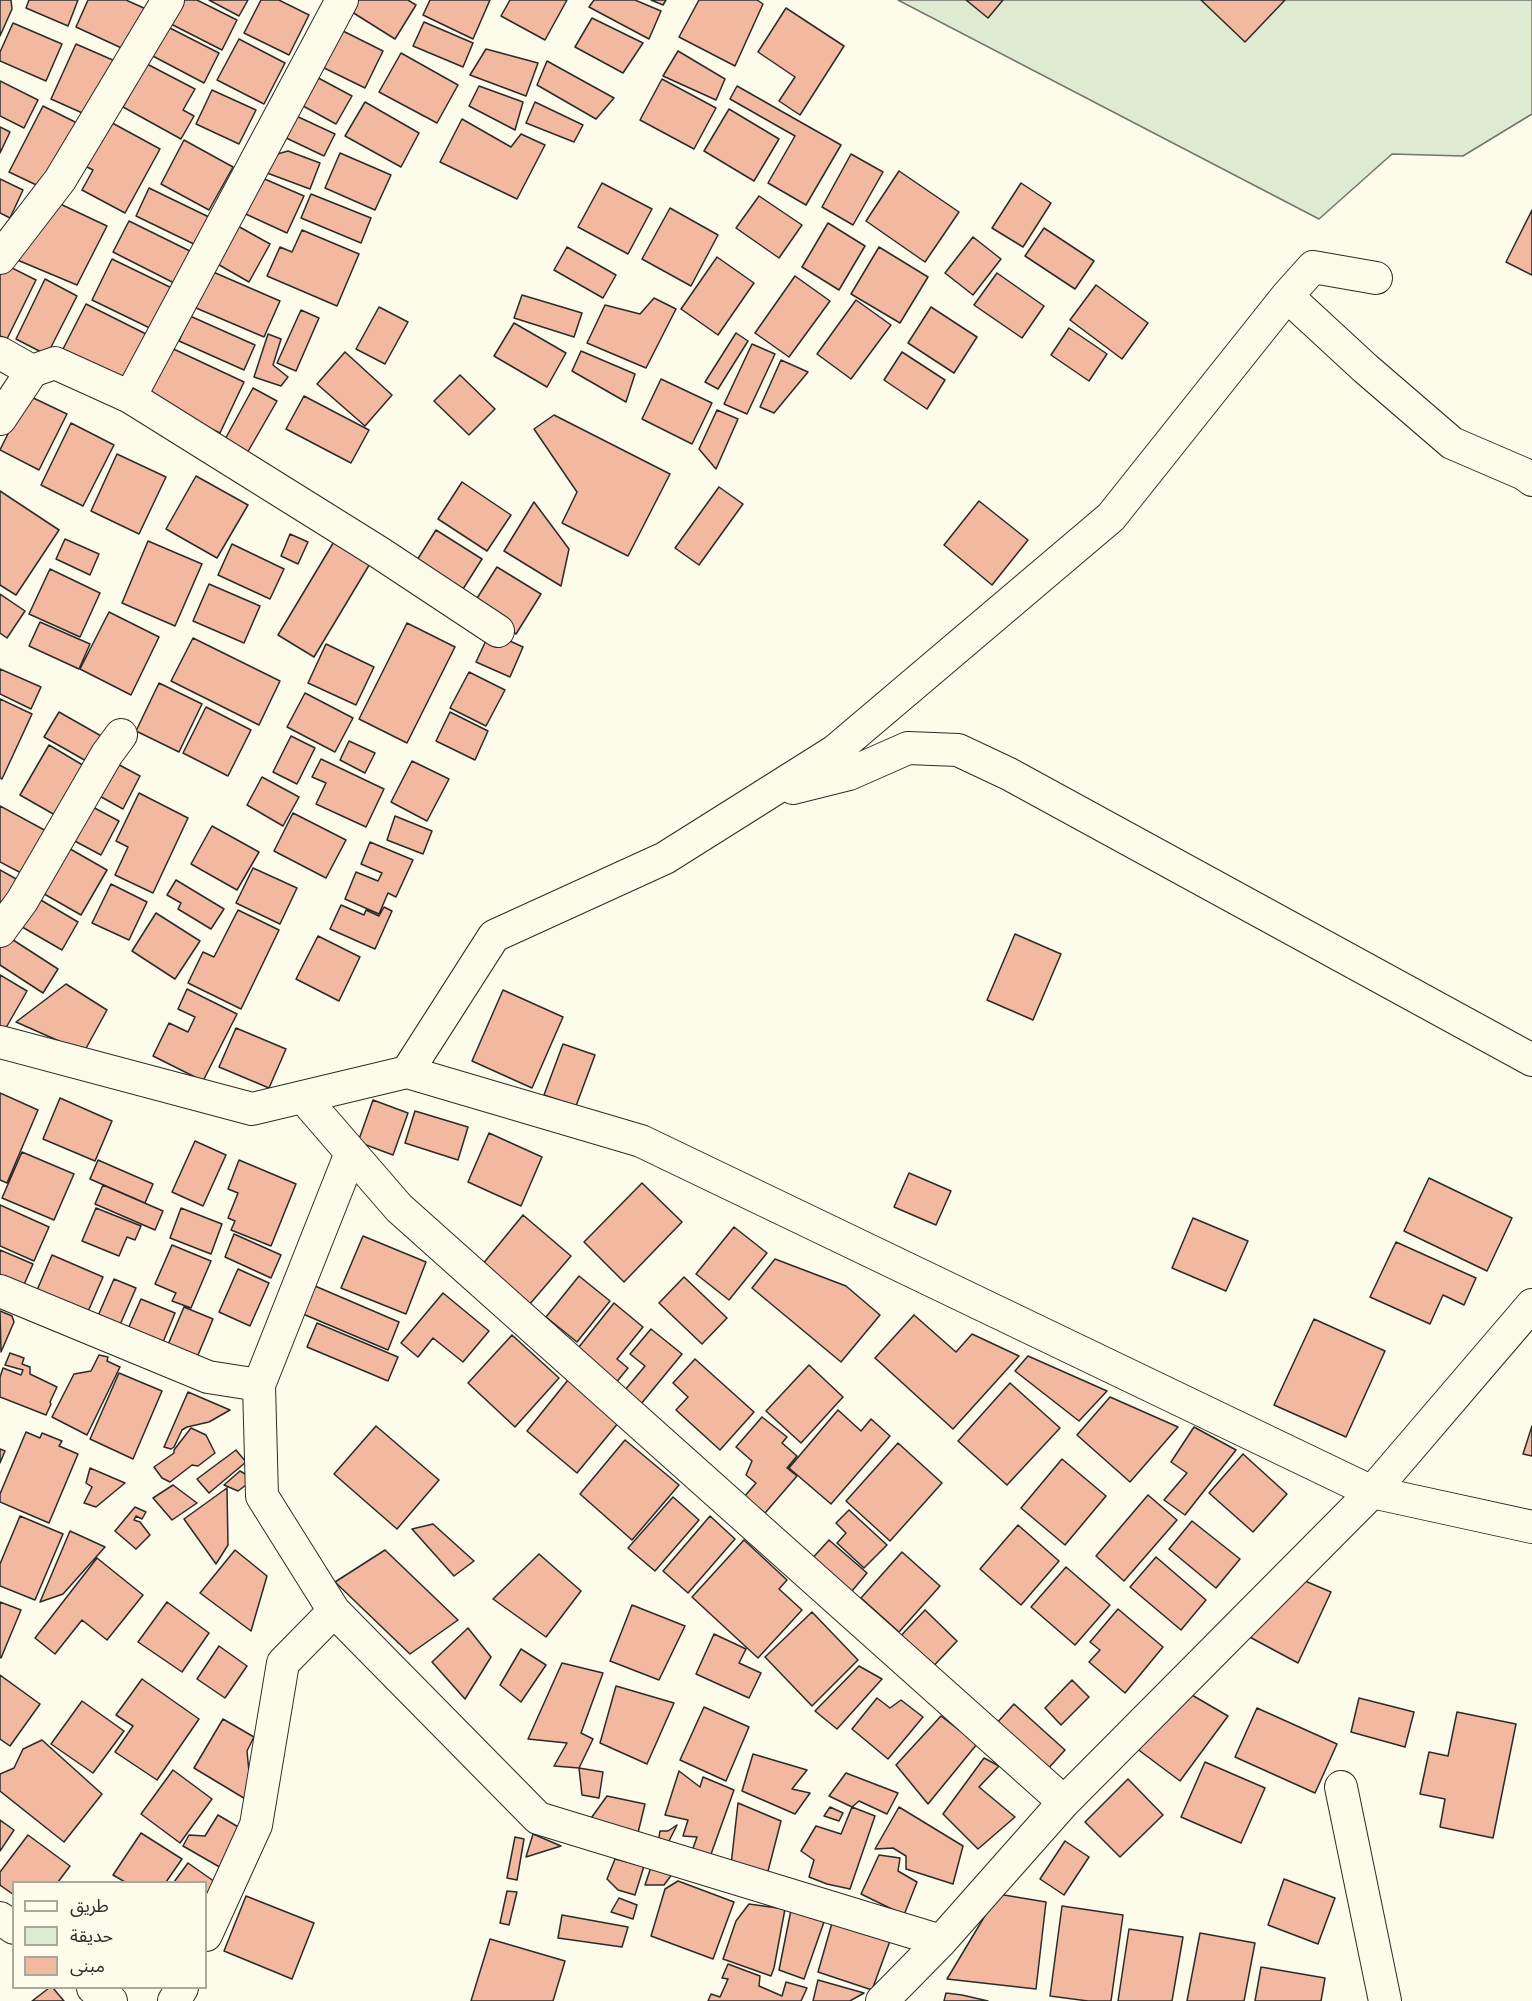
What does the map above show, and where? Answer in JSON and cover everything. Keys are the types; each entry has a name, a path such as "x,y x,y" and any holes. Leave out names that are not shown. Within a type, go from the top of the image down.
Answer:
{"street":[{"path":"0,258 60,180 168,0"},
{"path":"130,397 342,0"},
{"path":"407,1072 494,936 665,858 835,751 1111,517 1287,296 1313,267 1376,278"},
{"path":"1287,296 1452,443 1524,474 1532,480"},
{"path":"0,353 32,370"},
{"path":"0,419 32,370 55,363 130,397 380,553 498,631"},
{"path":"0,931 22,901 107,754 121,735"},
{"path":"768,794 849,774 908,748 957,750 1009,774 1532,1060"},
{"path":"0,1042 252,1109 407,1072 641,1141 1372,1492 1532,1527"},
{"path":"303,1097 399,1208 1064,1802"},
{"path":"351,1153 259,1384 262,1496 334,1611 538,1818 941,1941"},
{"path":"0,1291 208,1377 259,1384"},
{"path":"882,2001 941,1941 1064,1802 1372,1492 1532,1305"},
{"path":"207,1933 256,1825 283,1663 334,1611"},
{"path":"1341,1787 1385,2001"},
{"path":"0,1918 12,1927"},
{"path":"94,1989 111,2001"}],"green space":[{"path":"898,0 1532,0 1532,114 1463,156 1392,154 1319,219"}],"building":[{"path":"0,0 11,0 12,9 0,36"},
{"path":"29,0 78,0 68,26 26,8"},
{"path":"88,0 126,0 146,9 128,51 76,27"},
{"path":"178,0 197,0 237,20 222,50 167,22"},
{"path":"209,0 248,0 239,16"},
{"path":"261,0 279,0 309,15 289,55 244,33"},
{"path":"349,0 408,0 416,5 395,39 344,7"},
{"path":"430,0 490,0 473,39 423,15"},
{"path":"510,0 567,0 545,40 501,16"},
{"path":"594,0 635,0 661,11 649,39 589,7"},
{"path":"651,0 666,0 663,5"},
{"path":"699,0 757,0 763,4 735,66 679,37"},
{"path":"966,0 1003,0 988,18"},
{"path":"1201,0 1285,0 1245,42"},
{"path":"786,8 844,46 800,115 779,101 795,77 758,52"},
{"path":"592,18 643,43 623,73 575,47"},
{"path":"424,22 473,43 463,67 413,46"},
{"path":"13,23 62,44 46,81 0,61 0,52"},
{"path":"164,25 219,53 204,83 149,54"},
{"path":"337,28 383,51 365,88 318,65"},
{"path":"239,39 285,63 264,104 217,80"},
{"path":"76,44 115,61 89,116 51,99"},
{"path":"486,49 538,63 526,96 470,75"},
{"path":"678,51 725,79 716,100 663,76"},
{"path":"401,53 458,85 437,123 379,92"},
{"path":"547,61 614,98 596,119 537,85"},
{"path":"147,64 195,89 183,110 194,116 181,139 123,107"},
{"path":"309,73 352,96 336,124 294,101"},
{"path":"662,79 716,108 694,149 640,120"},
{"path":"0,81 38,100 24,128 0,116"},
{"path":"479,86 523,102 515,130 469,106"},
{"path":"737,86 841,145 806,205 768,183 795,136 730,99"},
{"path":"212,90 256,110 239,144 196,124"},
{"path":"365,102 419,133 401,167 345,136"},
{"path":"535,102 583,125 574,142 526,123"},
{"path":"43,106 81,125 49,191 9,172"},
{"path":"729,109 779,139 754,181 704,151"},
{"path":"292,114 335,134 324,156 282,136"},
{"path":"105,119 160,149 125,213 82,190 93,170 81,164"},
{"path":"462,119 511,147 521,134 545,145 517,199 440,162"},
{"path":"0,127 10,132 0,153"},
{"path":"184,140 233,167 209,210 161,184"},
{"path":"288,151 320,163 310,189 259,170 263,158"},
{"path":"340,153 391,175 375,210 325,188"},
{"path":"851,154 883,172 853,225 822,207"},
{"path":"899,171 959,212 925,262 866,221"},
{"path":"253,174 304,196 287,233 237,210"},
{"path":"0,179 23,190 10,218 0,213"},
{"path":"602,183 652,209 628,254 578,227"},
{"path":"1021,183 1051,203 1023,247 992,228"},
{"path":"149,188 213,219 200,247 136,216"},
{"path":"311,194 371,218 361,243 301,218"},
{"path":"759,196 802,225 779,258 736,228"},
{"path":"56,202 107,226 77,285 15,259"},
{"path":"670,208 718,235 691,286 642,259"},
{"path":"1532,210 1532,275 1506,262"},
{"path":"129,221 196,254 180,286 113,252"},
{"path":"828,223 865,246 839,290 802,267"},
{"path":"236,225 270,244 249,282 214,262"},
{"path":"1044,228 1094,261 1075,289 1025,256"},
{"path":"302,230 359,254 337,306 267,276 280,247 292,252"},
{"path":"973,237 1001,259 973,295 945,273"},
{"path":"567,247 616,275 603,298 554,270"},
{"path":"879,247 928,277 900,323 851,294"},
{"path":"717,257 754,283 718,335 681,309"},
{"path":"112,259 178,291 158,332 92,300"},
{"path":"0,262 36,280 7,339 0,336"},
{"path":"204,268 280,301 264,337 189,305"},
{"path":"997,273 1044,306 1022,338 974,305"},
{"path":"795,276 830,301 789,357 755,333"},
{"path":"45,279 77,296 47,355 16,339"},
{"path":"1096,285 1148,323 1122,359 1070,320"},
{"path":"522,295 582,313 574,337 514,318"},
{"path":"654,298 676,309 646,368 587,343 605,305 640,314"},
{"path":"856,300 891,325 851,379 817,354"},
{"path":"86,304 154,338 129,387 61,353"},
{"path":"379,307 408,322 385,364 356,349"},
{"path":"931,307 977,337 954,373 908,343"},
{"path":"301,310 319,318 296,371 277,363"},
{"path":"190,316 255,345 244,370 179,341"},
{"path":"514,323 566,353 547,387 494,356"},
{"path":"1069,328 1107,354 1089,381 1051,355"},
{"path":"736,333 748,341 718,389 705,382"},
{"path":"268,334 281,339 273,365 288,377 281,386 254,377"},
{"path":"752,344 775,354 747,414 724,404"},
{"path":"165,345 244,382 220,433 141,396"},
{"path":"581,351 635,374 626,402 572,371"},
{"path":"345,352 392,395 365,426 317,384"},
{"path":"902,352 945,380 927,409 884,380"},
{"path":"781,360 808,372 774,413 760,407"},
{"path":"460,375 495,409 469,435 434,401"},
{"path":"661,379 712,403 692,444 642,419"},
{"path":"253,388 277,401 246,455 223,443"},
{"path":"27,395 67,414 39,470 0,450"},
{"path":"304,396 369,430 351,463 286,429"},
{"path":"717,410 738,419 716,469 699,449"},
{"path":"554,415 670,474 628,556 562,523 577,492 534,429"},
{"path":"71,423 114,445 83,506 41,485"},
{"path":"117,454 166,477 139,534 91,511"},
{"path":"196,476 248,505 217,558 166,529"},
{"path":"462,482 511,515 487,551 438,519"},
{"path":"719,487 743,504 699,565 675,548"},
{"path":"0,491 59,530 16,595 0,585"},
{"path":"979,501 1028,540 992,585 944,545"},
{"path":"534,502 569,549 561,586 504,551"},
{"path":"436,530 482,559 458,597 412,568"},
{"path":"290,534 308,542 298,564 281,556"},
{"path":"65,539 99,554 90,575 56,559"},
{"path":"335,540 371,562 314,657 278,635"},
{"path":"148,541 202,564 175,626 122,603"},
{"path":"232,544 284,569 270,599 218,575"},
{"path":"497,567 541,594 516,634 472,606"},
{"path":"50,569 100,593 80,637 29,614"},
{"path":"209,584 260,606 244,643 193,621"},
{"path":"0,594 25,611 7,638 0,633"},
{"path":"109,612 159,637 131,695 80,669"},
{"path":"40,622 90,644 79,669 29,646"},
{"path":"407,623 455,647 407,743 359,719"},
{"path":"490,632 523,647 510,677 476,662"},
{"path":"193,638 280,681 259,725 171,681"},
{"path":"326,644 374,667 356,705 308,683"},
{"path":"0,669 41,687 31,709 0,694"},
{"path":"469,672 505,690 486,726 450,708"},
{"path":"159,683 202,704 179,752 136,731"},
{"path":"305,693 353,718 335,752 287,727"},
{"path":"0,699 32,714 2,779 0,778"},
{"path":"206,707 251,730 228,776 183,753"},
{"path":"59,712 110,741 95,766 44,737"},
{"path":"450,712 488,731 475,760 436,741"},
{"path":"291,736 315,748 297,784 273,772"},
{"path":"349,741 375,753 365,773 340,760"},
{"path":"49,745 91,770 62,819 20,795"},
{"path":"321,759 384,789 366,827 316,804 326,783 312,777"},
{"path":"112,761 140,776 123,809 94,793"},
{"path":"412,761 449,779 427,821 391,802"},
{"path":"262,777 299,797 283,826 247,805"},
{"path":"139,793 188,818 153,893 115,875 128,847 116,841"},
{"path":"87,804 119,821 101,855 69,838"},
{"path":"0,806 48,832 25,875 0,862"},
{"path":"293,813 346,840 326,878 274,851"},
{"path":"395,816 432,831 423,854 387,840"},
{"path":"212,826 259,852 237,890 191,864"},
{"path":"370,842 413,860 396,897 388,893 379,914 345,899 356,872 378,881 382,873 361,864"},
{"path":"65,846 107,870 81,915 39,891"},
{"path":"253,868 297,888 280,924 236,903"},
{"path":"0,870 18,880 0,911"},
{"path":"176,880 224,909 211,929 178,909 181,903 167,895"},
{"path":"111,884 147,902 129,940 92,923"},
{"path":"34,896 78,922 62,950 17,924"},
{"path":"341,905 364,915 366,910 379,916 384,907 392,911 375,949 330,929"},
{"path":"238,910 279,930 241,1009 188,983 203,952 214,957"},
{"path":"156,913 200,941 175,979 132,951"},
{"path":"1015,934 1061,954 1033,1020 987,1000"},
{"path":"7,936 58,969 43,993 0,965 0,947"},
{"path":"318,936 360,957 339,1001 296,979"},
{"path":"0,975 27,991 3,1033 0,1031"},
{"path":"66,984 107,1010 84,1052 16,1022"},
{"path":"187,989 237,1014 203,1081 153,1056 169,1023 188,1032 195,1017 178,1009"},
{"path":"503,990 563,1017 532,1088 472,1061"},
{"path":"236,1028 286,1049 269,1088 219,1067"},
{"path":"563,1044 595,1055 576,1106 544,1095"},
{"path":"0,1093 38,1110 7,1183 0,1180"},
{"path":"60,1098 112,1121 95,1161 43,1139"},
{"path":"373,1100 408,1113 393,1155 358,1142"},
{"path":"415,1111 468,1127 458,1160 405,1143"},
{"path":"489,1133 542,1157 521,1206 468,1182"},
{"path":"195,1141 226,1155 203,1206 172,1192"},
{"path":"22,1152 74,1174 54,1220 2,1198"},
{"path":"98,1160 153,1184 145,1203 90,1179"},
{"path":"239,1160 296,1184 271,1246 231,1230 235,1221 228,1218 238,1193 228,1189"},
{"path":"909,1173 951,1191 936,1225 894,1207"},
{"path":"1429,1178 1512,1218 1487,1271 1404,1231"},
{"path":"642,1183 682,1222 624,1282 584,1242"},
{"path":"103,1185 163,1211 155,1230 95,1204"},
{"path":"0,1205 49,1227 34,1261 0,1246"},
{"path":"96,1208 141,1226 135,1240 127,1237 119,1256 82,1241"},
{"path":"181,1208 222,1224 211,1254 170,1238"},
{"path":"523,1215 571,1256 529,1305 482,1265"},
{"path":"1193,1218 1248,1241 1226,1291 1172,1268"},
{"path":"734,1227 767,1253 729,1300 696,1274"},
{"path":"234,1234 281,1255 271,1278 225,1257"},
{"path":"363,1236 426,1262 406,1314 341,1288"},
{"path":"1396,1242 1476,1278 1464,1305 1443,1295 1430,1324 1370,1297"},
{"path":"172,1245 211,1261 191,1308 172,1301 176,1293 155,1284"},
{"path":"0,1250 33,1264 19,1296 0,1288"},
{"path":"52,1255 103,1277 83,1323 32,1302"},
{"path":"775,1259 846,1286 880,1315 841,1362 752,1288"},
{"path":"238,1269 269,1283 250,1326 219,1312"},
{"path":"579,1276 610,1301 577,1342 546,1317"},
{"path":"684,1277 727,1318 702,1344 659,1303"},
{"path":"114,1279 136,1288 116,1334 94,1325"},
{"path":"315,1286 399,1322 388,1350 303,1314"},
{"path":"443,1293 489,1331 463,1362 433,1338 418,1357 401,1343"},
{"path":"141,1299 175,1313 159,1352 124,1338"},
{"path":"614,1303 643,1327 617,1359 628,1368 615,1384 575,1352"},
{"path":"184,1307 213,1319 193,1367 164,1354"},
{"path":"0,1311 12,1316 14,1322 1,1352"},
{"path":"914,1315 956,1352 972,1334 1019,1356 953,1429 875,1358"},
{"path":"1314,1319 1385,1351 1346,1437 1274,1405"},
{"path":"317,1323 398,1357 388,1381 307,1347"},
{"path":"651,1329 682,1354 641,1404 625,1390 645,1366 630,1354"},
{"path":"512,1335 559,1378 515,1427 468,1383"},
{"path":"10,1353 24,1358 22,1364 30,1367 30,1374 57,1387 46,1415 0,1397 0,1377 3,1368 21,1375 23,1370 5,1365"},
{"path":"99,1355 108,1357 107,1361 120,1367 87,1435 52,1417 74,1374 91,1371"},
{"path":"1028,1356 1107,1391 1079,1421 1015,1371"},
{"path":"695,1359 754,1412 720,1450 676,1410 688,1397 673,1383"},
{"path":"809,1365 843,1397 801,1443 766,1411"},
{"path":"119,1373 162,1391 133,1459 90,1439"},
{"path":"568,1380 619,1422 577,1473 527,1431"},
{"path":"1010,1383 1060,1428 1007,1485 958,1441"},
{"path":"188,1392 230,1410 209,1422 187,1427 182,1430 174,1447 171,1449 164,1447"},
{"path":"1110,1397 1178,1427 1130,1482 1077,1435"},
{"path":"838,1410 861,1431 871,1419 890,1436 831,1504 789,1468"},
{"path":"762,1417 787,1437 782,1443 797,1456 787,1468 797,1476 759,1520 739,1503 756,1483 746,1475 752,1461 736,1447"},
{"path":"376,1426 439,1480 397,1529 334,1474"},
{"path":"1532,1426 1532,1456 1523,1454"},
{"path":"1194,1427 1236,1450 1185,1515 1164,1500 1187,1473 1171,1462"},
{"path":"191,1428 206,1435 215,1453 198,1466 192,1465 170,1482 162,1478 154,1467 174,1453"},
{"path":"26,1432 40,1438 42,1433 62,1441 59,1446 78,1454 49,1523 0,1502 0,1494"},
{"path":"625,1440 679,1485 632,1540 580,1494"},
{"path":"898,1443 942,1483 890,1541 846,1501"},
{"path":"0,1449 5,1451 0,1463"},
{"path":"236,1450 246,1462 209,1493 197,1479"},
{"path":"1243,1454 1287,1494 1253,1532 1209,1493"},
{"path":"1062,1459 1106,1496 1065,1545 1021,1508"},
{"path":"90,1468 125,1483 96,1507 84,1503 92,1487 86,1483"},
{"path":"240,1471 254,1479 238,1491 224,1485"},
{"path":"173,1485 197,1503 172,1520 153,1498"},
{"path":"227,1488 228,1545 216,1564 184,1519"},
{"path":"1148,1495 1177,1520 1124,1581 1096,1556"},
{"path":"673,1497 699,1520 655,1571 628,1548"},
{"path":"135,1507 146,1512 142,1519 136,1516 134,1520 140,1522 150,1535 136,1549 115,1531"},
{"path":"849,1510 887,1545 864,1568 837,1543 846,1533 836,1523"},
{"path":"20,1516 63,1534 35,1600 0,1586 0,1564"},
{"path":"710,1516 735,1539 688,1593 663,1571"},
{"path":"1192,1521 1240,1559 1216,1588 1169,1549"},
{"path":"433,1524 474,1561 454,1576 412,1529"},
{"path":"1018,1525 1059,1561 1021,1605 980,1569"},
{"path":"70,1531 105,1547 63,1594 40,1602"},
{"path":"744,1540 787,1580 779,1589 802,1610 758,1658 692,1597"},
{"path":"829,1540 867,1573 847,1597 808,1563"},
{"path":"235,1550 267,1576 251,1631 200,1593"},
{"path":"385,1550 458,1620 410,1654 335,1582"},
{"path":"902,1552 940,1586 899,1632 861,1598"},
{"path":"539,1554 581,1591 546,1637 493,1599"},
{"path":"1156,1557 1206,1600 1181,1630 1130,1587"},
{"path":"97,1558 143,1595 107,1640 82,1620 55,1654 35,1638"},
{"path":"1066,1567 1110,1605 1075,1645 1031,1607"},
{"path":"1298,1578 1331,1592 1298,1663 1244,1634"},
{"path":"0,1602 21,1610 1,1658 0,1657"},
{"path":"167,1602 209,1633 182,1672 138,1642"},
{"path":"632,1605 685,1626 659,1680 610,1661"},
{"path":"1118,1609 1163,1647 1125,1693 1089,1662 1100,1650 1090,1642"},
{"path":"925,1610 957,1641 928,1672 895,1642"},
{"path":"812,1612 858,1660 812,1706 765,1657"},
{"path":"468,1628 491,1657 465,1699 432,1662"},
{"path":"714,1634 746,1649 739,1663 761,1673 749,1698 696,1674"},
{"path":"219,1646 247,1666 225,1698 197,1679"},
{"path":"521,1649 546,1665 521,1702 500,1685"},
{"path":"562,1663 603,1673 581,1733 593,1739 579,1768 554,1766 567,1743 528,1739"},
{"path":"859,1666 882,1679 837,1729 815,1711"},
{"path":"0,1675 40,1704 10,1746 0,1739"},
{"path":"142,1679 199,1719 157,1780 115,1752 133,1726 116,1715"},
{"path":"1072,1680 1089,1697 1061,1725 1045,1708"},
{"path":"616,1686 674,1703 647,1764 600,1743"},
{"path":"1185,1691 1228,1716 1180,1781 1132,1745"},
{"path":"877,1698 890,1708 901,1700 923,1717 888,1759 852,1729"},
{"path":"1359,1698 1414,1712 1405,1747 1351,1732"},
{"path":"82,1701 124,1731 93,1773 51,1744"},
{"path":"1014,1704 1065,1750 1046,1771 995,1725"},
{"path":"704,1707 749,1727 726,1781 680,1760"},
{"path":"1257,1708 1337,1744 1315,1793 1235,1757"},
{"path":"1457,1712 1516,1724 1493,1838 1440,1827 1445,1799 1420,1794 1429,1752 1448,1756"},
{"path":"941,1716 977,1744 928,1804 896,1765"},
{"path":"223,1719 254,1737 247,1751 252,1803 194,1768"},
{"path":"42,1740 102,1794 64,1842 0,1791 0,1774 14,1768 23,1749"},
{"path":"753,1754 807,1770 792,1789 810,1793 795,1814 742,1791"},
{"path":"984,1758 999,1766 979,1787 1015,1817 978,1849 943,1814"},
{"path":"1205,1762 1265,1788 1241,1843 1181,1817"},
{"path":"579,1768 603,1772 599,1798 582,1795"},
{"path":"173,1770 212,1799 180,1843 141,1814"},
{"path":"679,1771 700,1787 703,1777 734,1790 710,1857 692,1851 697,1837 683,1836 688,1820 665,1815"},
{"path":"846,1773 898,1793 887,1814 859,1801 852,1807 829,1796"},
{"path":"1128,1779 1163,1815 1120,1857 1085,1822"},
{"path":"607,1796 645,1804 636,1841 589,1821"},
{"path":"738,1803 781,1821 767,1875 731,1865"},
{"path":"830,1807 843,1813 839,1821 824,1816"},
{"path":"852,1807 875,1816 850,1889 809,1877 814,1860 801,1851 816,1826 841,1834"},
{"path":"899,1807 963,1846 953,1884 906,1869 906,1856 893,1848 875,1849"},
{"path":"218,1815 245,1831 223,1869 183,1846 189,1835 205,1836"},
{"path":"0,1820 14,1830 0,1851"},
{"path":"677,1825 664,1851 657,1849 660,1831 668,1831"},
{"path":"141,1833 182,1859 167,1881 123,1881 113,1875"},
{"path":"533,1834 561,1846 526,1857"},
{"path":"28,1835 70,1866 59,1881 12,1881 12,1894 0,1885 0,1872"},
{"path":"515,1837 524,1839 517,1880 507,1878"},
{"path":"1065,1841 1089,1857 1064,1895 1040,1879"},
{"path":"879,1855 900,1858 898,1871 917,1882 904,1915 861,1894"},
{"path":"615,1859 644,1866 635,1895 618,1890 607,1879"},
{"path":"188,1863 225,1889 207,1916 207,1881 175,1881"},
{"path":"651,1867 673,1873 664,1885 645,1885"},
{"path":"1284,1879 1335,1898 1318,1944 1268,1925"},
{"path":"678,1881 734,1902 713,1959 651,1936 665,1889"},
{"path":"507,1891 517,1892 509,1925 500,1923"},
{"path":"998,1894 1046,1902 1036,1989 947,1979"},
{"path":"246,1896 314,1923 292,1979 224,1951"},
{"path":"619,1898 637,1905 633,1919 611,1912"},
{"path":"749,1904 785,1909 771,1976 723,1959 736,1921"},
{"path":"1062,1906 1123,1915 1111,2001 1088,2001 1050,1996"},
{"path":"791,1910 824,1922 804,1979 779,1970"},
{"path":"562,1915 628,1927 622,1947 558,1938"},
{"path":"832,1923 890,1941 872,1990 818,1972"},
{"path":"1129,1929 1183,1937 1172,2001 1118,2001"},
{"path":"1200,1933 1255,1943 1244,2001 1187,2001"},
{"path":"490,1939 565,1961 553,2001 471,2001"},
{"path":"728,1964 760,1976 759,1986 782,1996 786,1982 807,1988 801,2001 708,2001 711,1994 720,1997 728,1979 722,1978"},
{"path":"1261,1967 1325,1978 1321,2001 1255,2001"},
{"path":"818,1980 864,1993 850,2001 813,2001"},
{"path":"48,1989 54,1989 64,2001 32,2001"},
{"path":"946,1993 962,1995 988,2001 944,2001"}]}
